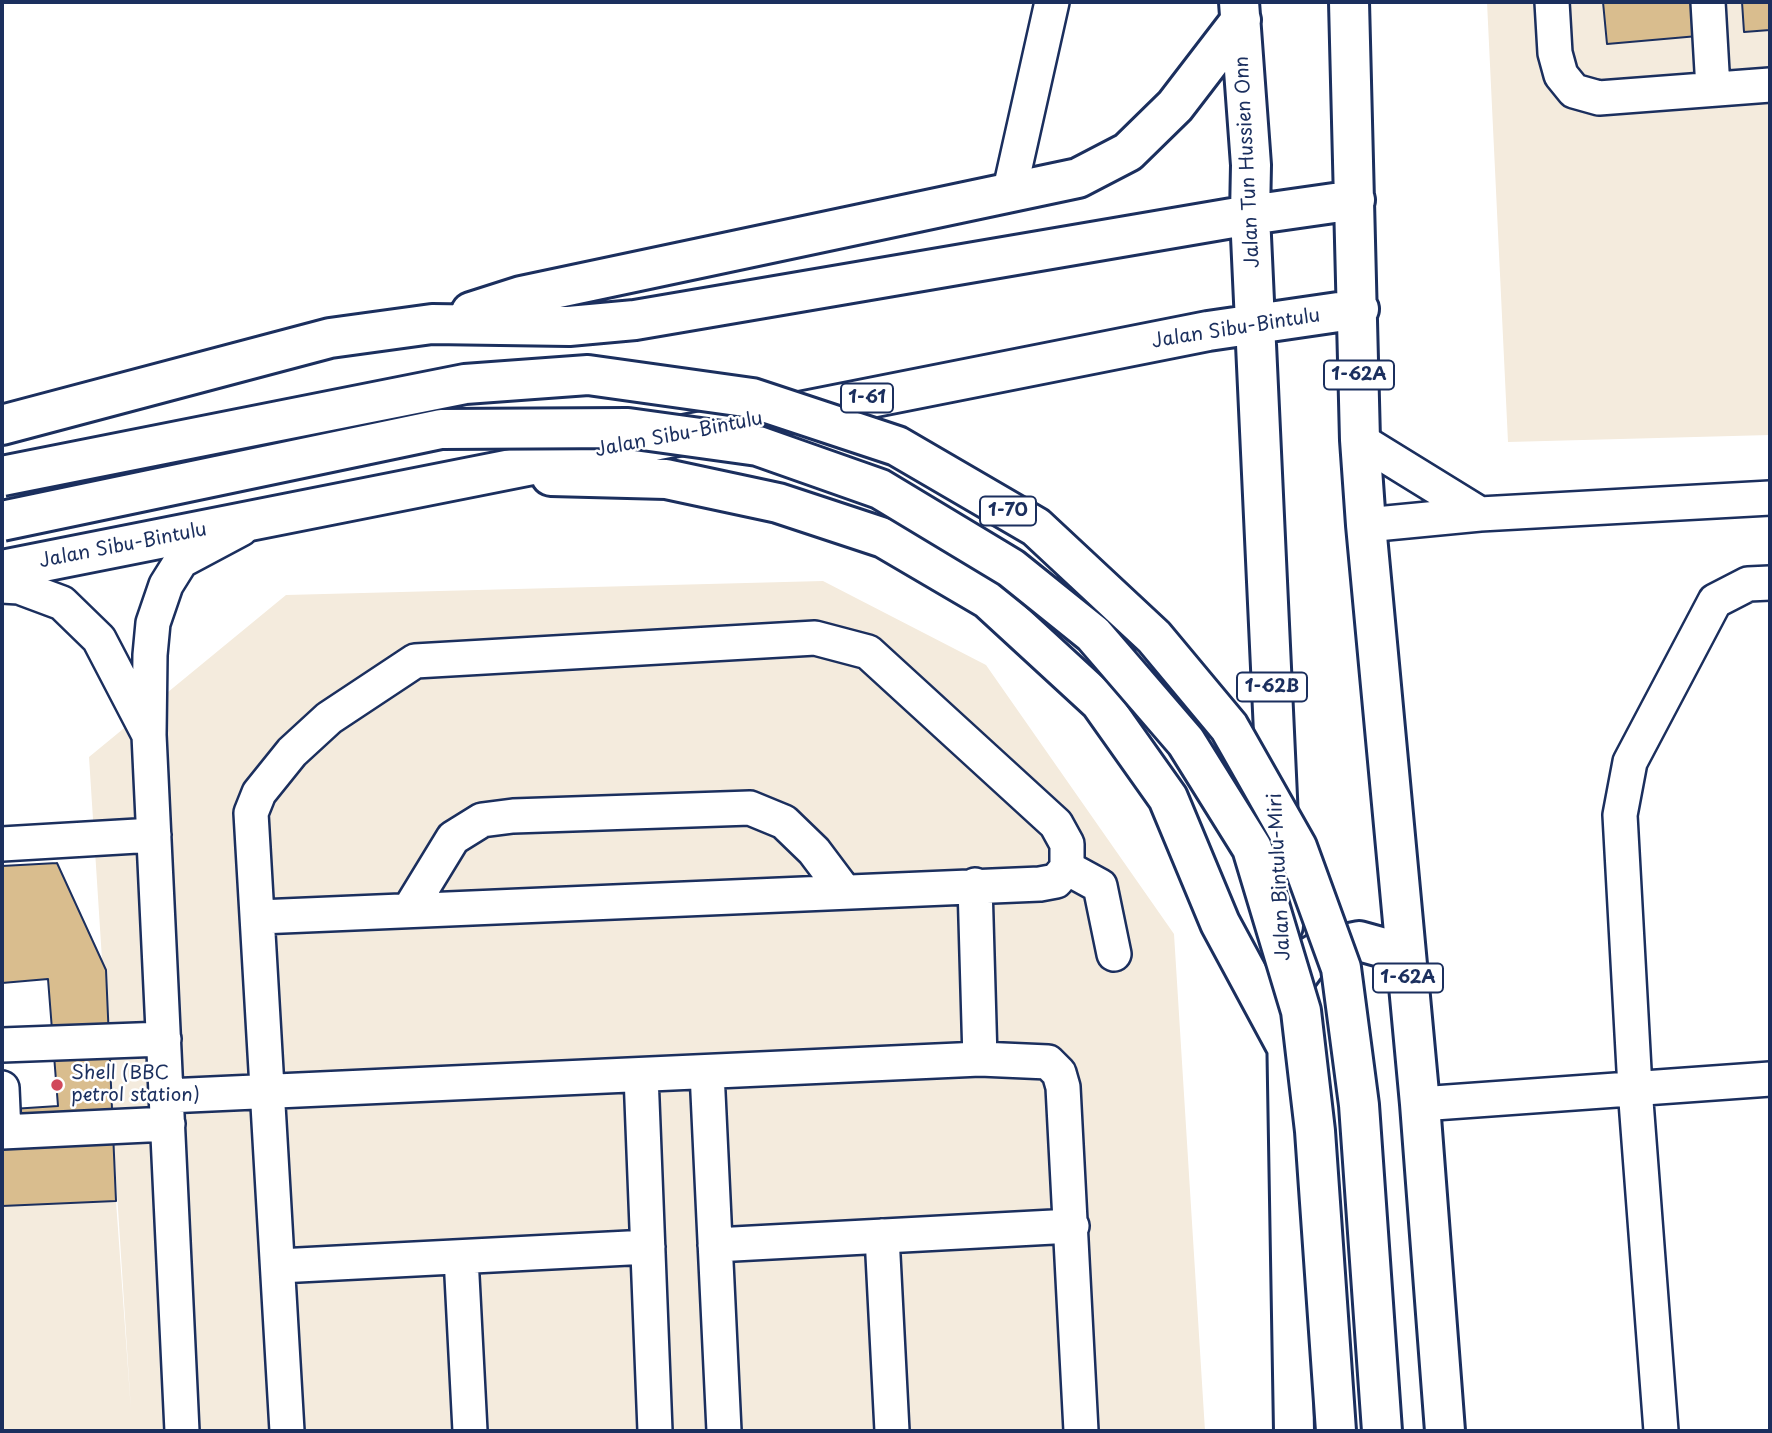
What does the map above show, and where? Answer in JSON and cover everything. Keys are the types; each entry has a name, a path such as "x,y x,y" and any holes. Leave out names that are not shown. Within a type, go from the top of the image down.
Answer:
{"main road":[{"path":"2,425 330,338 432,324 569,326 635,320 1250,215 1355,200 1349,2"},
{"path":"432,324 521,296 1078,178 1128,152 1175,106 1240,11"},
{"name":"Jalan Tun Hussien Onn","path":"1240,11 1251,165 1250,215 1256,323"},
{"name":"1-62A","path":"1355,200 1360,440 1366,525 1420,1104 1445,1431"},
{"name":"Jalan Sibu-Bintulu","path":"2,570 1256,323 1359,309"},
{"name":"Jalan Bintulu-Miri","path":"1256,323 1289,1051 1294,1431"},
{"name":"1-70","path":"2,476 465,384 587,375 752,398 897,446 1036,527 1154,637 1229,727 1297,847 1341,968 1359,1105 1382,1431"},
{"name":"1-70","path":"2,521 441,429 628,428 758,446 880,489 1011,568 1093,634 1186,743 1252,848 1301,1011 1315,1131 1336,1431"},
{"path":"479,474 666,478 778,503 884,538 988,598 1100,702 1168,798 1220,923 1289,1051"},
{"path":"1286,992 1312,956 1325,948 1359,941 1406,954"}],"street":[{"path":"1009,194 1052,2"},
{"path":"1552,2 1555,53 1561,75 1574,91 1599,98 1770,85"},
{"path":"1708,2 1713,89"},
{"path":"1360,440 1480,514"},
{"path":"1366,525 1480,514 1770,498"},
{"path":"183,1431 149,735 153,623 166,585 181,561 262,518"},
{"path":"1661,1431 1634,1088 1620,815 1630,762 1715,601 1748,584 1770,583"},
{"path":"2,586 19,587 62,603 99,639 149,735"},
{"path":"259,917 1055,881 1067,868 1067,844 1056,824 868,652 815,638 415,661 329,718 292,752 259,793 251,813 287,1431"},
{"path":"409,910 453,838 482,820 513,816 750,808 784,822 814,851 844,891"},
{"path":"2,844 154,835"},
{"path":"1067,868 1100,886 1114,954"},
{"path":"975,885 980,1059"},
{"path":"2,1045 164,1039"},
{"path":"2,1088 3,1132 167,1110 269,1091 980,1059 1048,1062 1059,1073 1072,1226 1081,1431"},
{"path":"707,1072 724,1431"},
{"path":"641,1074 655,1431"},
{"path":"1420,1104 1770,1079"},
{"path":"715,1245 1072,1226"},
{"path":"882,1236 892,1431"},
{"path":"279,1266 648,1247"},
{"path":"461,1257 470,1431"}],"shaded area":[{"path":"1487,2 1770,2 1770,435 1508,442"},
{"path":"823,581 986,665 1174,934 1205,1431 2,1431 2,1206 116,1201 131,1411 89,757 286,595"}],"building":[{"path":"1603,2 1695,2 1698,36 1607,44"},
{"path":"1742,2 1770,2 1770,30 1744,32"},
{"name":"Shell (BBC petrol station)","path":"57,863 106,970 116,1201 2,1206 2,866"},
{"path":"48,979 58,1106 12,1109 2,1093 2,983"}],"place":[{"name":"Shell (BBC petrol station)","path":"57,1085"}]}
